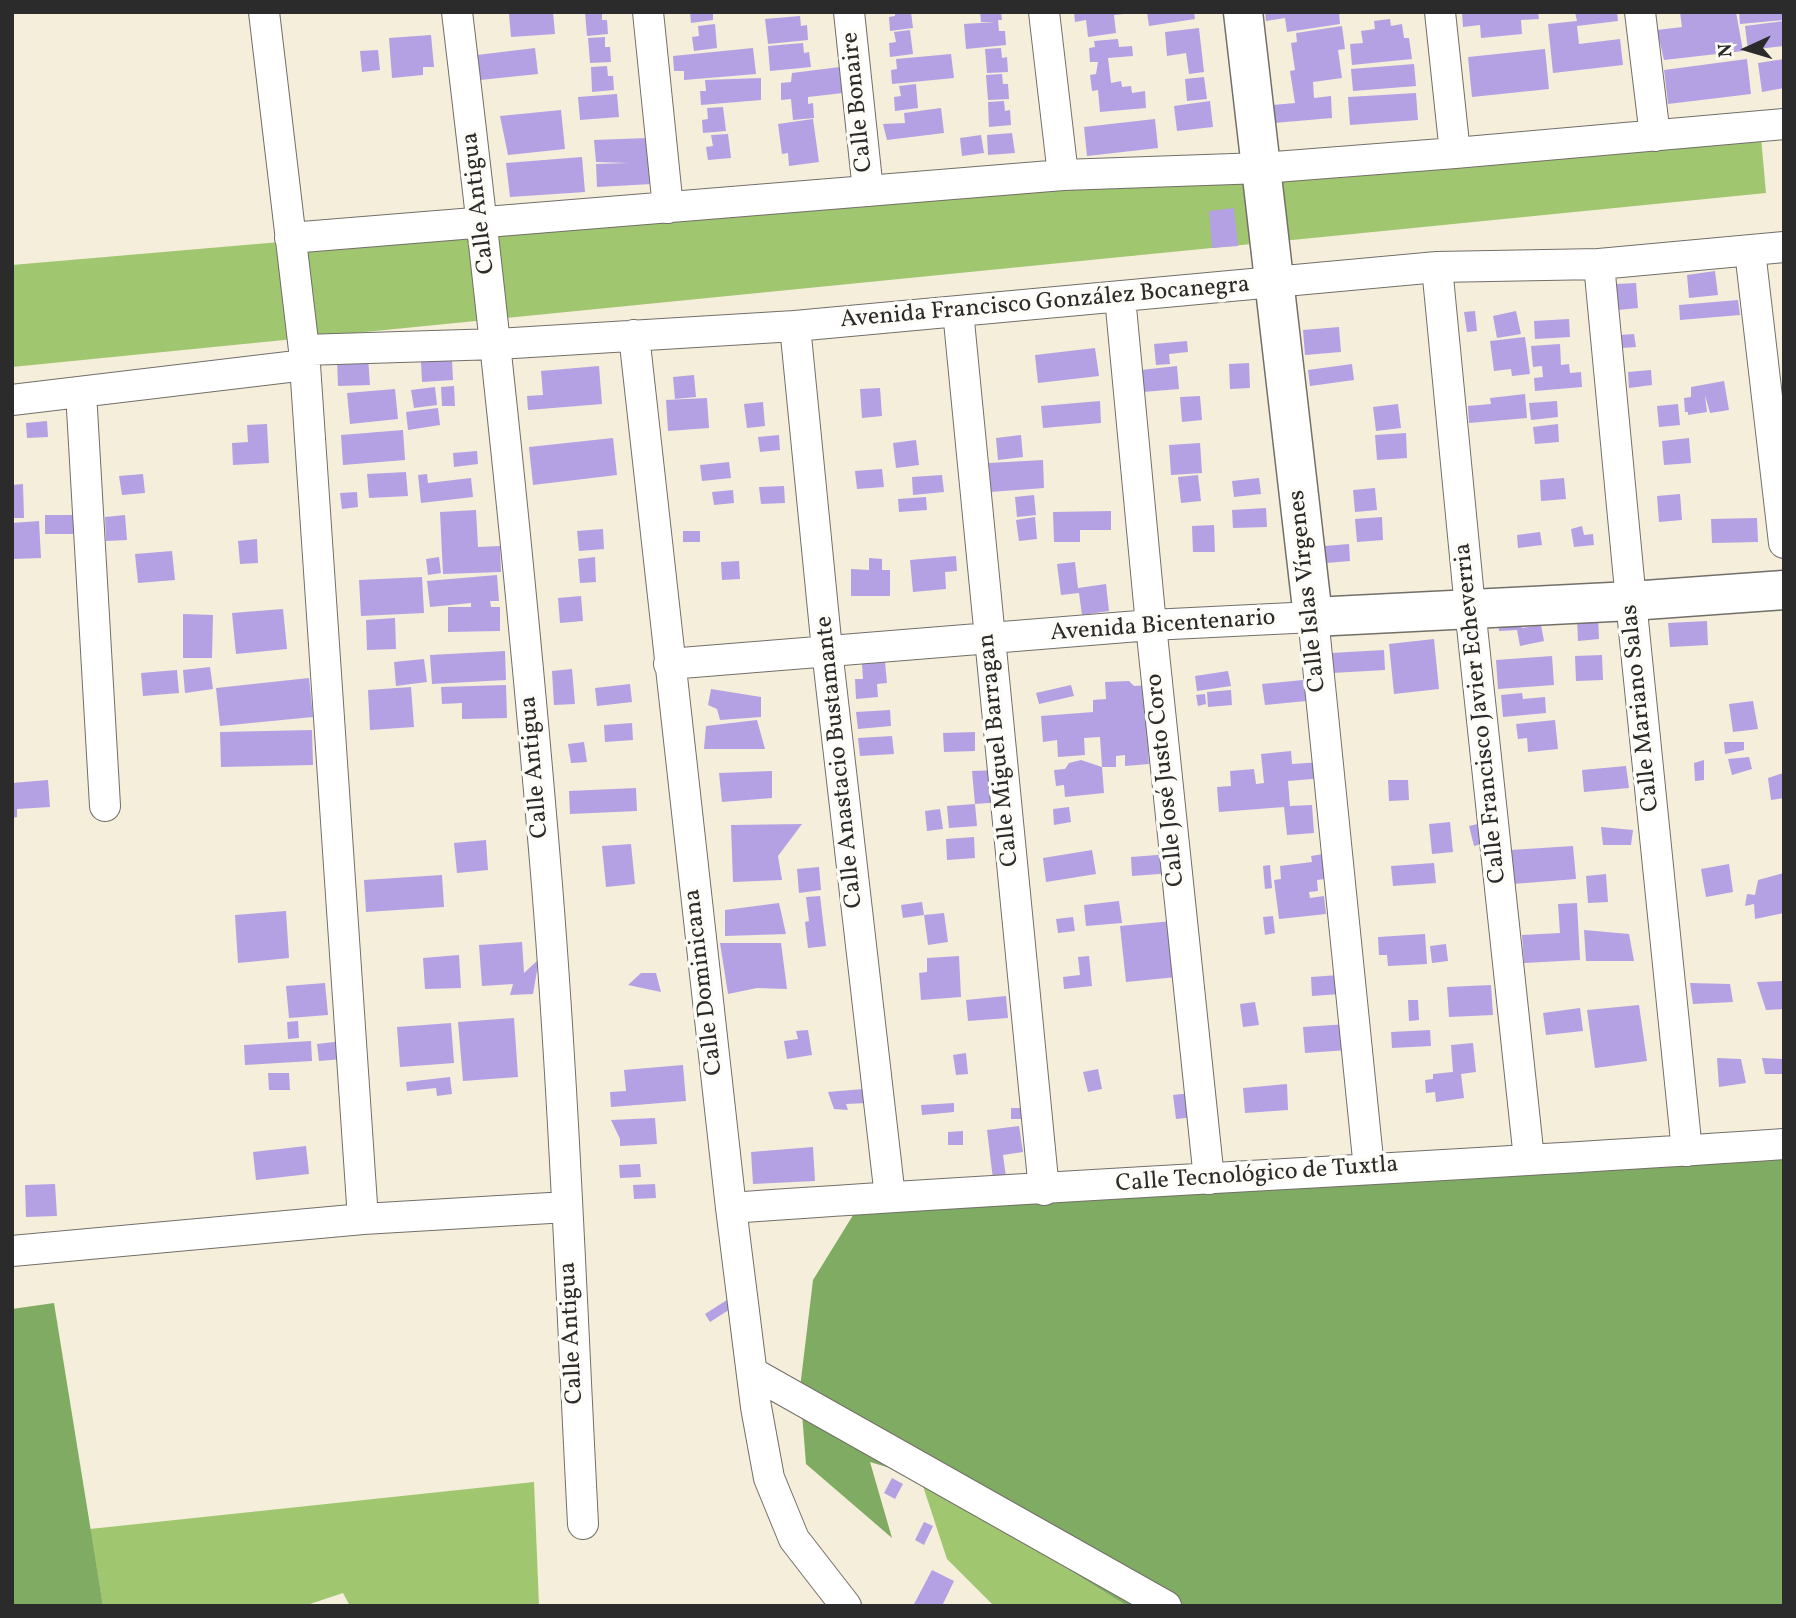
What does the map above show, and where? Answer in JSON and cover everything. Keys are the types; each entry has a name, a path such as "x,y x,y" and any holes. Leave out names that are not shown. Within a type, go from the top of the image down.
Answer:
{"street":[{"path":"264,12 305,358 363,1219"},
{"name":"Calle Antigua","path":"457,12 497,344 547,887 583,1524"},
{"path":"648,12 668,208"},
{"name":"Calle Bonaire","path":"849,12 868,191"},
{"path":"1044,12 1063,175"},
{"name":"Calle Islas Vírgenes","path":"1243,12 1313,617 1369,1170"},
{"path":"1440,12 1455,153"},
{"path":"1640,12 1655,136"},
{"path":"290,238 1063,175 1262,168 1784,124"},
{"name":"Avenida Francisco González Bocanegra","path":"12,400 305,358 795,326 1275,284 1437,267 1599,264 1784,247"},
{"path":"1750,251 1784,543"},
{"name":"Calle Mariano Salas","path":"1599,264 1687,1151"},
{"name":"Calle Francisco Javier Echeverria","path":"1437,267 1470,608 1530,1159"},
{"name":"Calle José Justo Coro","path":"1120,297 1209,1179"},
{"name":"Calle Miguel Barragan","path":"958,311 1044,1190"},
{"name":"Calle Anastacio Bustamante","path":"795,326 828,650 890,1197"},
{"name":"Calle Dominicana","path":"634,335 731,1209 756,1407 769,1478 794,1539 846,1606"},
{"path":"81,392 105,806"},
{"name":"Avenida Bicentenario","path":"669,664 1151,625 1631,601 1784,590"},
{"name":"Calle Tecnológico de Tuxtla","path":"731,1209 890,1197 1044,1190 1784,1144"},
{"path":"12,1251 363,1219 567,1207"},
{"path":"753,1373 1166,1606"}],"green space":[{"path":"1759,115 1766,193 12,367 12,265"},
{"path":"1784,1158 1784,1606 1127,1606 920,1477 870,1462 892,1538 806,1464 800,1388 813,1280 855,1212"},
{"path":"54,1303 103,1606 12,1606 12,1309"},
{"path":"920,1477 1127,1606 994,1606 947,1559"},
{"path":"534,1482 539,1606 350,1606 343,1593 304,1606 103,1606 90,1529"}],"building":[{"path":"553,12 555,34 511,37 509,14"},
{"path":"585,12 602,12 602,20 607,20 608,34 587,36"},
{"path":"690,12 713,12 713,20 691,23"},
{"path":"895,12 911,12 913,28 890,31 889,17 895,16"},
{"path":"980,12 1001,12 1002,20 998,20 999,31 1005,31 1006,45 966,49 964,24 995,22 981,22"},
{"path":"1074,12 1124,14 1114,15 1116,33 1088,37 1086,20 1075,22"},
{"path":"1147,12 1194,12 1195,19 1149,26"},
{"path":"1265,12 1339,12 1340,24 1287,32 1285,18 1266,21"},
{"path":"1462,12 1538,12 1539,19 1521,20 1522,34 1481,38 1480,25 1463,27"},
{"path":"1575,12 1617,12 1618,21 1577,26 1579,44 1620,39 1623,65 1553,73 1548,24 1577,21"},
{"path":"1680,12 1736,12 1743,51 1664,60 1657,30 1682,27"},
{"path":"1739,12 1784,12 1784,20 1740,24"},
{"path":"800,16 801,26 807,25 808,40 768,44 765,19"},
{"path":"1390,19 1391,26 1402,24 1404,38 1409,38 1412,59 1352,65 1350,44 1363,43 1361,31 1375,29 1374,21"},
{"path":"1784,21 1784,46 1748,50 1745,26"},
{"path":"715,24 717,48 694,51 692,37 699,36 698,26"},
{"path":"1342,26 1345,49 1338,50 1342,78 1313,82 1314,98 1331,96 1332,118 1274,123 1273,105 1295,103 1290,71 1295,70 1291,43 1297,42 1296,33"},
{"path":"1199,28 1204,72 1189,74 1186,53 1167,56 1165,32"},
{"path":"910,30 913,54 890,57 889,43 896,42 894,32"},
{"path":"431,35 434,67 423,67 423,75 392,78 389,38"},
{"path":"605,37 605,47 610,47 611,62 590,63 588,38"},
{"path":"1118,39 1119,47 1132,46 1133,56 1108,58 1111,83 1121,81 1122,87 1131,86 1132,93 1145,91 1146,108 1100,112 1098,90 1092,91 1090,75 1096,74 1098,62 1090,62 1089,48 1095,47 1094,41"},
{"path":"803,43 804,53 809,52 811,67 770,71 768,46"},
{"path":"535,48 538,74 480,80 477,55"},
{"path":"753,48 756,74 684,80 684,71 674,71 673,56"},
{"path":"1001,48 1002,58 1007,57 1008,72 987,73 985,49"},
{"path":"1545,49 1549,89 1472,97 1468,57"},
{"path":"378,50 380,70 362,72 360,51"},
{"path":"951,54 954,78 892,84 891,70 897,69 896,59"},
{"path":"1747,59 1751,94 1668,104 1664,70"},
{"path":"1784,59 1784,88 1762,92 1758,63"},
{"path":"1414,64 1416,86 1353,91 1351,69"},
{"path":"607,66 608,76 613,76 614,90 592,92 591,67"},
{"path":"840,67 843,93 808,97 808,104 813,103 814,118 793,120 791,99 781,100 781,83 791,82 792,73"},
{"path":"1002,74 1003,84 1008,84 1009,99 988,100 986,75"},
{"path":"1204,77 1207,99 1187,101 1185,79"},
{"path":"761,78 761,100 701,105 700,91 706,91 705,80"},
{"path":"916,84 918,108 895,111 894,97 901,96 899,86"},
{"path":"1416,93 1418,120 1350,125 1348,97"},
{"path":"617,94 619,117 580,120 578,97"},
{"path":"1004,101 1005,111 1010,110 1011,125 989,127 988,102"},
{"path":"1210,101 1213,127 1177,131 1174,106"},
{"path":"723,107 726,131 703,133 702,120 708,119 707,108"},
{"path":"941,108 944,133 887,140 883,124 905,123 904,113"},
{"path":"561,110 565,149 508,155 500,116"},
{"path":"813,119 819,162 789,166 788,153 782,154 778,124"},
{"path":"1155,119 1158,148 1087,156 1084,127"},
{"path":"1012,133 1015,153 988,155 987,135"},
{"path":"728,134 731,158 708,160 706,147 713,146 711,135"},
{"path":"981,135 984,153 962,156 960,138"},
{"path":"647,138 652,184 597,187 596,164 628,163 596,162 594,140"},
{"path":"582,157 585,192 510,197 506,163"},
{"path":"1234,208 1238,246 1212,248 1209,211"},
{"path":"1715,271 1718,295 1689,298 1687,275"},
{"path":"1636,283 1638,308 1618,310 1616,284"},
{"path":"1738,300 1740,315 1680,320 1679,305"},
{"path":"1475,311 1477,331 1467,332 1464,312"},
{"path":"1516,311 1521,334 1497,338 1493,316"},
{"path":"1569,319 1570,337 1535,339 1534,321"},
{"path":"1339,327 1341,352 1305,355 1303,330"},
{"path":"1634,334 1636,347 1622,348 1620,335"},
{"path":"1525,337 1530,374 1512,376 1511,369 1494,371 1490,341"},
{"path":"1187,341 1188,352 1169,354 1170,364 1156,365 1154,344"},
{"path":"1560,344 1561,365 1569,364 1570,373 1581,372 1582,387 1535,391 1534,378 1543,377 1542,366 1533,367 1531,346"},
{"path":"1095,348 1099,376 1038,383 1035,355"},
{"path":"368,357 370,385 338,386 337,359"},
{"path":"452,360 453,380 422,382 421,362"},
{"path":"1249,363 1250,388 1230,389 1229,364"},
{"path":"1352,364 1354,380 1310,386 1308,370"},
{"path":"599,366 602,404 528,410 527,396 543,395 541,371"},
{"path":"1177,366 1179,389 1143,392 1141,370"},
{"path":"1651,370 1652,385 1629,388 1628,372"},
{"path":"694,375 696,397 675,399 673,377"},
{"path":"1724,381 1729,410 1710,413 1705,395 1707,412 1688,415 1688,412 1685,412 1684,398 1691,397 1691,387"},
{"path":"454,386 455,406 442,406 441,387"},
{"path":"435,387 437,405 414,408 411,390"},
{"path":"880,388 882,416 862,418 860,389"},
{"path":"395,389 398,419 350,424 347,393"},
{"path":"1525,394 1527,418 1469,423 1468,406 1491,404 1490,398"},
{"path":"1200,396 1202,420 1182,422 1180,397"},
{"path":"707,398 709,428 668,431 666,400"},
{"path":"1100,401 1101,423 1043,428 1041,406"},
{"path":"1557,401 1558,417 1531,420 1529,403"},
{"path":"763,402 765,426 747,428 744,404"},
{"path":"1398,404 1401,428 1376,431 1373,407"},
{"path":"1678,404 1680,425 1659,427 1657,406"},
{"path":"438,408 440,425 408,430 406,412"},
{"path":"47,421 48,437 27,438 26,423"},
{"path":"267,424 269,463 233,465 232,443 248,442 247,425"},
{"path":"1558,424 1559,442 1535,444 1533,427"},
{"path":"403,430 405,460 343,465 341,435"},
{"path":"1406,433 1407,458 1377,460 1375,435"},
{"path":"779,435 780,450 760,452 758,437"},
{"path":"1021,435 1023,457 998,460 996,438"},
{"path":"613,438 617,475 533,485 529,447"},
{"path":"1689,438 1691,463 1664,465 1662,441"},
{"path":"916,440 919,465 896,468 893,443"},
{"path":"1200,443 1202,473 1171,475 1169,445"},
{"path":"477,451 478,464 454,467 453,453"},
{"path":"1043,460 1044,488 990,492 989,463"},
{"path":"729,462 731,478 702,481 700,465"},
{"path":"882,469 884,487 857,489 855,471"},
{"path":"406,472 408,496 369,498 367,474"},
{"path":"143,474 145,493 122,495 119,476"},
{"path":"427,474 428,483 471,478 473,497 421,503 418,475"},
{"path":"942,475 944,492 913,495 912,477"},
{"path":"1198,475 1201,501 1181,503 1178,477"},
{"path":"1259,478 1261,494 1234,497 1232,481"},
{"path":"1564,478 1566,499 1541,501 1540,480"},
{"path":"23,484 24,518 12,518 12,485"},
{"path":"784,486 785,503 761,504 759,487"},
{"path":"1375,488 1377,510 1355,512 1353,490"},
{"path":"733,490 734,503 714,505 712,492"},
{"path":"357,492 358,507 342,509 340,493"},
{"path":"1680,494 1682,520 1659,522 1657,496"},
{"path":"1034,495 1036,515 1017,517 1015,497"},
{"path":"926,497 927,510 899,512 898,499"},
{"path":"1266,508 1267,527 1233,528 1232,510"},
{"path":"476,510 478,547 500,546 501,572 443,574 440,512"},
{"path":"1111,511 1111,530 1080,530 1080,542 1054,542 1053,512"},
{"path":"45,515 73,515 73,534 45,534"},
{"path":"125,515 127,540 106,541 105,517"},
{"path":"1035,517 1037,539 1019,541 1016,520"},
{"path":"1382,517 1383,540 1357,542 1355,519"},
{"path":"1757,518 1758,542 1712,543 1711,519"},
{"path":"39,521 41,558 12,559 12,523"},
{"path":"1214,525 1215,552 1193,552 1192,526"},
{"path":"1582,526 1584,535 1593,534 1594,545 1574,547 1571,529"},
{"path":"603,529 604,549 579,551 577,531"},
{"path":"683,531 700,531 700,542 683,542"},
{"path":"1540,532 1542,545 1518,548 1517,535"},
{"path":"257,539 258,563 240,564 238,541"},
{"path":"1349,544 1350,561 1326,563 1325,546"},
{"path":"172,551 175,580 138,583 135,554"},
{"path":"956,556 957,571 945,572 946,589 913,592 910,560"},
{"path":"439,557 441,573 428,575 426,559"},
{"path":"595,557 596,582 580,583 578,559"},
{"path":"869,558 882,559 882,570 890,570 890,596 851,596 851,569 869,570"},
{"path":"739,561 740,579 722,580 721,562"},
{"path":"1075,562 1078,588 1106,584 1109,611 1082,615 1079,593 1061,595 1057,564"},
{"path":"497,575 499,601 490,601 491,607 500,607 500,631 448,632 448,607 471,607 471,603 430,607 427,581"},
{"path":"422,577 424,613 361,616 359,580"},
{"path":"581,596 583,621 560,623 558,598"},
{"path":"283,609 287,649 236,654 232,613"},
{"path":"1520,609 1522,628 1541,625 1544,641 1520,646 1517,630 1499,631 1497,611"},
{"path":"183,614 213,615 212,658 183,658"},
{"path":"1598,617 1599,639 1578,641 1577,619"},
{"path":"395,618 396,649 367,650 366,620"},
{"path":"1707,621 1708,645 1670,647 1668,623"},
{"path":"1434,639 1439,689 1394,694 1389,644"},
{"path":"1384,650 1385,670 1332,673 1331,653"},
{"path":"505,651 506,680 432,684 430,655"},
{"path":"1602,655 1603,680 1576,681 1575,656"},
{"path":"1552,656 1554,685 1498,689 1496,660"},
{"path":"424,659 427,682 396,686 394,662"},
{"path":"885,662 887,683 877,684 878,697 856,699 855,679 863,679 862,664"},
{"path":"210,667 213,689 185,693 183,670"},
{"path":"572,669 575,704 554,705 552,671"},
{"path":"177,670 179,693 143,696 141,673"},
{"path":"1228,671 1231,686 1197,691 1195,676"},
{"path":"309,678 313,717 220,726 216,688"},
{"path":"1303,680 1306,701 1265,705 1262,684"},
{"path":"1129,681 1134,686 1149,685 1152,734 1147,734 1149,764 1125,766 1125,755 1116,756 1116,767 1102,767 1100,737 1084,738 1085,755 1058,757 1057,740 1043,742 1041,716 1093,712 1093,700 1106,699 1105,682"},
{"path":"630,684 632,702 597,706 595,688"},
{"path":"506,685 507,718 462,719 462,703 442,704 441,687"},
{"path":"1071,685 1074,696 1039,704 1036,693"},
{"path":"411,687 414,727 370,730 368,690"},
{"path":"711,689 761,697 761,717 720,720 717,709 708,705"},
{"path":"1231,690 1232,705 1208,707 1207,692"},
{"path":"1522,693 1523,699 1545,697 1546,713 1503,717 1501,695"},
{"path":"1205,694 1206,704 1198,706 1196,695"},
{"path":"1753,701 1758,729 1733,732 1729,704"},
{"path":"890,710 891,726 858,729 856,712"},
{"path":"757,720 765,749 704,749 706,726"},
{"path":"1555,720 1558,749 1528,752 1527,738 1518,739 1516,724"},
{"path":"632,723 633,740 605,742 604,725"},
{"path":"312,730 313,765 221,767 220,732"},
{"path":"975,732 975,751 944,752 943,733"},
{"path":"892,736 894,754 860,756 858,738"},
{"path":"584,742 587,762 571,763 568,744"},
{"path":"1724,742 1744,742 1744,750 1725,754"},
{"path":"1291,751 1292,764 1322,762 1324,778 1288,781 1290,806 1312,805 1314,833 1287,835 1284,807 1219,812 1217,787 1231,786 1230,771 1254,769 1256,784 1264,783 1261,754"},
{"path":"1749,757 1752,769 1732,775 1728,759"},
{"path":"1081,760 1102,767 1104,793 1065,797 1064,785 1056,786 1054,770 1065,769 1069,763"},
{"path":"1704,760 1704,780 1695,781 1694,763"},
{"path":"1626,766 1629,788 1584,792 1582,770"},
{"path":"1000,770 1002,802 975,804 972,771"},
{"path":"772,771 772,798 722,802 719,773"},
{"path":"1783,773 1784,798 1771,800 1768,778"},
{"path":"48,780 50,807 17,809 17,817 12,818 12,783"},
{"path":"1388,780 1408,780 1409,800 1389,801"},
{"path":"636,788 637,811 570,814 569,791"},
{"path":"975,804 977,826 949,828 947,806"},
{"path":"1069,807 1071,822 1054,825 1053,809"},
{"path":"940,809 943,829 927,831 925,811"},
{"path":"1450,822 1453,852 1432,854 1429,824"},
{"path":"1482,823 1486,843 1474,846 1469,826"},
{"path":"802,824 778,856 782,880 733,882 731,825"},
{"path":"1601,827 1633,830 1631,845 1603,845"},
{"path":"974,837 975,858 947,860 946,839"},
{"path":"486,840 488,870 457,873 454,843"},
{"path":"631,844 635,884 606,887 602,846"},
{"path":"1573,846 1576,879 1513,884 1510,850"},
{"path":"1092,850 1096,874 1046,882 1043,858"},
{"path":"1170,854 1172,873 1132,876 1131,857"},
{"path":"1323,854 1325,879 1317,880 1318,891 1309,892 1310,898 1324,896 1326,914 1279,919 1274,880 1281,879 1280,866 1312,862 1311,856"},
{"path":"1434,863 1436,883 1393,886 1391,866"},
{"path":"1729,864 1733,892 1706,897 1701,869"},
{"path":"1270,865 1272,888 1265,889 1263,866"},
{"path":"819,867 821,890 799,893 797,869"},
{"path":"1784,873 1784,913 1755,919 1754,904 1745,906 1747,894 1755,895 1758,880"},
{"path":"1606,874 1608,902 1588,903 1586,876"},
{"path":"442,875 444,907 366,912 364,880"},
{"path":"820,896 826,946 808,948 806,897"},
{"path":"1119,901 1122,923 1086,926 1084,905"},
{"path":"922,902 924,915 903,918 901,905"},
{"path":"779,903 786,934 725,936 725,910"},
{"path":"1577,903 1580,960 1524,963 1522,935 1560,933 1558,904"},
{"path":"286,911 289,958 238,963 235,915"},
{"path":"944,913 948,942 928,945 924,915"},
{"path":"1273,916 1275,933 1265,935 1263,917"},
{"path":"1073,917 1075,931 1058,933 1056,919"},
{"path":"1172,921 1177,977 1126,982 1120,926"},
{"path":"1584,930 1629,934 1634,961 1586,961"},
{"path":"1425,934 1427,964 1388,966 1387,955 1379,955 1378,937"},
{"path":"522,942 524,973 539,959 533,994 510,995 513,984 482,986 479,945"},
{"path":"720,943 781,943 787,989 757,988 728,994"},
{"path":"1446,944 1448,961 1432,963 1430,946"},
{"path":"459,955 461,988 425,989 423,958"},
{"path":"959,956 961,997 921,1000 919,973 927,972 927,958"},
{"path":"1089,956 1092,986 1064,989 1063,977 1080,975 1078,957"},
{"path":"641,973 656,973 661,992 628,985"},
{"path":"1339,975 1340,994 1312,996 1311,977"},
{"path":"1784,981 1784,1009 1766,1010 1757,982"},
{"path":"325,983 328,1015 289,1018 286,986"},
{"path":"1690,983 1730,984 1733,1002 1693,1004"},
{"path":"1491,985 1493,1015 1449,1017 1447,987"},
{"path":"1006,996 1008,1018 968,1021 966,1000"},
{"path":"1408,1000 1418,1000 1419,1020 1409,1021"},
{"path":"1255,1002 1259,1025 1243,1027 1240,1004"},
{"path":"1639,1005 1647,1061 1595,1068 1587,1010"},
{"path":"1580,1008 1583,1031 1546,1035 1543,1013"},
{"path":"514,1018 518,1077 463,1081 458,1022"},
{"path":"298,1021 299,1038 288,1039 287,1022"},
{"path":"451,1023 454,1063 400,1067 397,1027"},
{"path":"1347,1024 1348,1050 1305,1053 1303,1027"},
{"path":"808,1030 812,1055 787,1059 784,1041 798,1039 796,1031"},
{"path":"1430,1030 1431,1046 1392,1048 1391,1032"},
{"path":"311,1041 312,1061 245,1065 244,1045"},
{"path":"342,1041 343,1059 319,1061 317,1044"},
{"path":"1473,1043 1476,1072 1461,1074 1464,1098 1436,1102 1435,1092 1426,1093 1425,1080 1433,1079 1433,1074 1453,1072 1451,1045"},
{"path":"966,1053 968,1074 956,1075 953,1055"},
{"path":"1717,1058 1741,1059 1746,1083 1719,1087"},
{"path":"1762,1058 1783,1059 1784,1074 1765,1074"},
{"path":"683,1065 686,1101 611,1107 610,1092 626,1091 624,1070"},
{"path":"1098,1069 1102,1089 1088,1092 1083,1072"},
{"path":"268,1073 289,1073 290,1090 269,1090"},
{"path":"450,1077 452,1094 437,1096 436,1088 407,1091 406,1082"},
{"path":"1287,1084 1288,1110 1245,1113 1243,1088"},
{"path":"863,1089 867,1103 846,1104 848,1110 834,1109 828,1092"},
{"path":"1191,1093 1194,1117 1176,1119 1173,1095"},
{"path":"954,1103 954,1112 922,1115 921,1105"},
{"path":"1011,1108 1028,1108 1028,1119 1011,1119"},
{"path":"655,1118 657,1144 620,1146 620,1139 611,1120"},
{"path":"1019,1126 1023,1152 1003,1155 1006,1177 993,1179 987,1130"},
{"path":"963,1131 963,1145 948,1145 948,1132"},
{"path":"306,1146 309,1174 256,1180 253,1152"},
{"path":"813,1147 815,1181 753,1184 751,1152"},
{"path":"640,1164 641,1177 620,1178 619,1165"},
{"path":"55,1184 57,1216 26,1217 25,1185"},
{"path":"655,1184 656,1198 634,1199 633,1185"},
{"path":"730,1298 735,1306 710,1322 705,1314"},
{"path":"892,1478 903,1484 895,1499 884,1493"},
{"path":"924,1522 933,1526 924,1545 915,1540"},
{"path":"932,1570 954,1581 942,1606 913,1606"}]}
